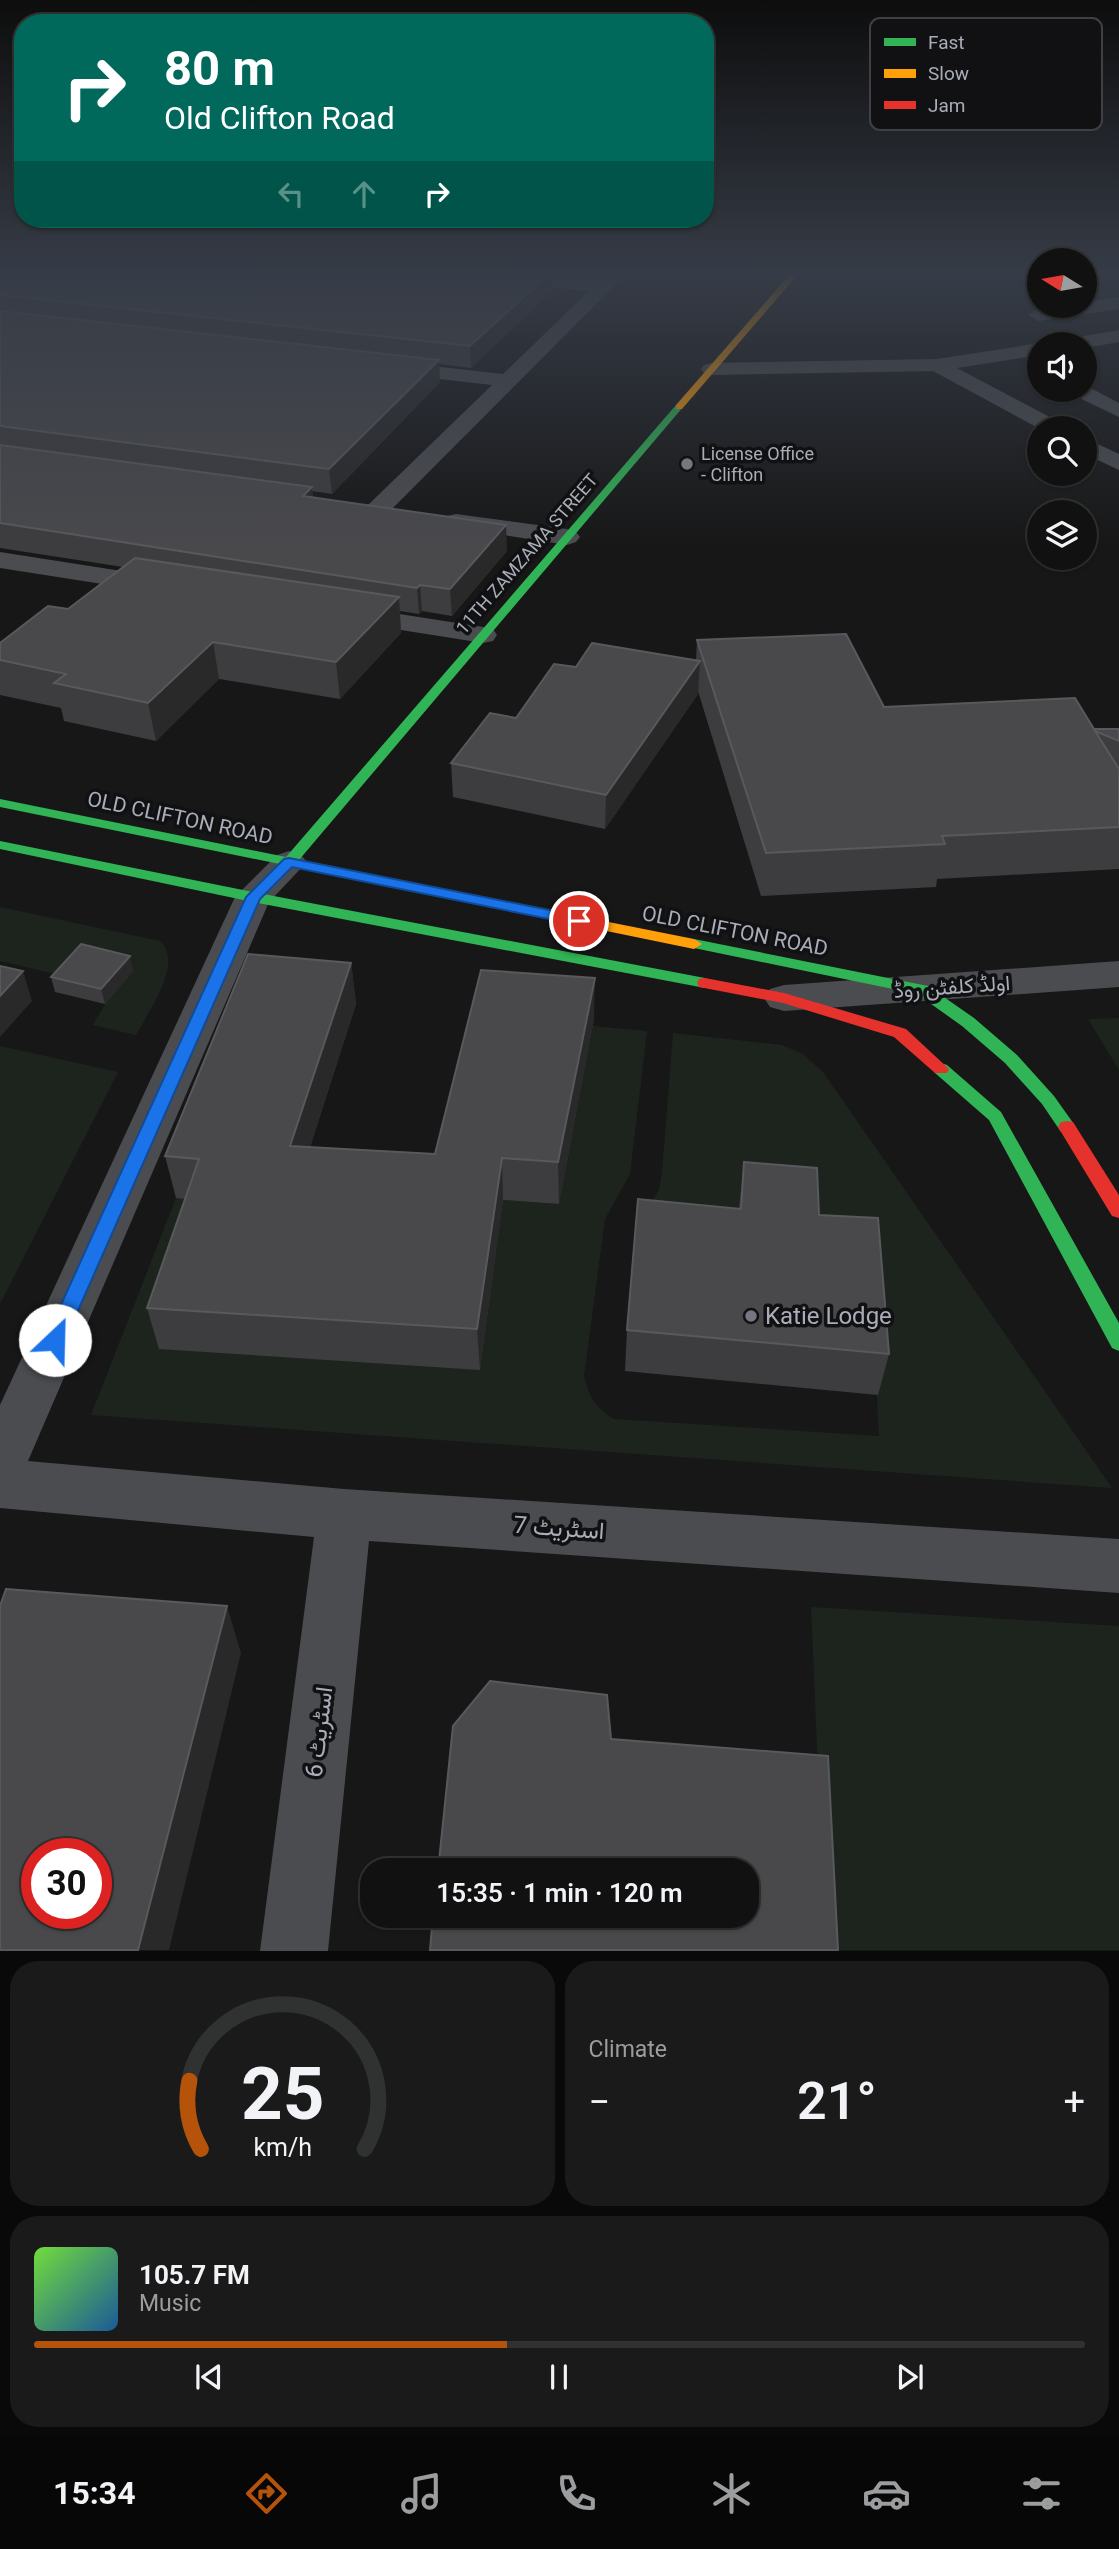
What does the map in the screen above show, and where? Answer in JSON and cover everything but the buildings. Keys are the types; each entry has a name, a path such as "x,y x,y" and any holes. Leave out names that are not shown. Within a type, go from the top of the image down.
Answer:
{"street":[{"path":"377,510 526,364"},
{"name":"11TH ZAMZAMA STREET","path":"289,862 715,364"},
{"path":"711,369 943,364"},
{"path":"371,365 509,381"},
{"path":"937,365 1031,416"},
{"path":"1097,400 1119,411"},
{"path":"1097,451 1119,463"},
{"path":"350,506 404,514"},
{"path":"431,518 567,537"},
{"path":"0,560 179,588"},
{"path":"317,610 483,635"},
{"name":"OLD CLIFTON ROAD","path":"0,803 922,990 963,1017 1035,1084 1119,1211"},
{"path":"0,845 253,897 784,998 900,1033 995,1116 1119,1342"},
{"path":"0,1463 253,897 289,862"},
{"name":"اولڈ کلفٹن روڈ","path":"784,998 1119,974"},
{"name":"اسٹریٹ 7","path":"0,1483 344,1514 1119,1566"},
{"name":"اسٹریٹ 6","path":"294,1951 344,1514"}],"shaded area":[{"path":"0,907 160,941 168,962 166,974 156,1000 136,1035 93,1025 105,1004 133,971 69,977 0,961"},
{"path":"1119,1018 1119,1070 1088,1019"},
{"path":"593,1026 647,1031 630,1174 605,1219 584,1376 597,1406 614,1419 879,1436 869,1261 736,1251 649,1206 659,1190 662,1172 673,1033 782,1045 803,1054 823,1072 1112,1488 91,1415 176,1198 209,1201 480,1370 503,1200 559,1204"},
{"path":"0,1046 118,1072 0,1304"},
{"path":"811,1607 1119,1626 1119,1950 826,1950"}],"traffic: fast":[{"path":"289,862 679,407"},
{"path":"0,803 378,880"},
{"path":"0,845 253,897 705,983"},
{"path":"694,944 922,990 968,1022 1011,1059 1048,1100 1067,1127"},
{"path":"941,1069 995,1116 1119,1342"}],"traffic: slow":[{"path":"679,407 716,364"},
{"path":"378,880 694,944"}],"traffic: jam":[{"path":"705,983 784,998 900,1033 941,1069"},
{"path":"1067,1127 1119,1211"}],"place":[{"name":"License Office - Clifton","path":"687,464"},
{"name":"Katie Lodge","path":"751,1316"}],"route":[{"path":"55,1340 253,897 289,862 579,921"}]}
